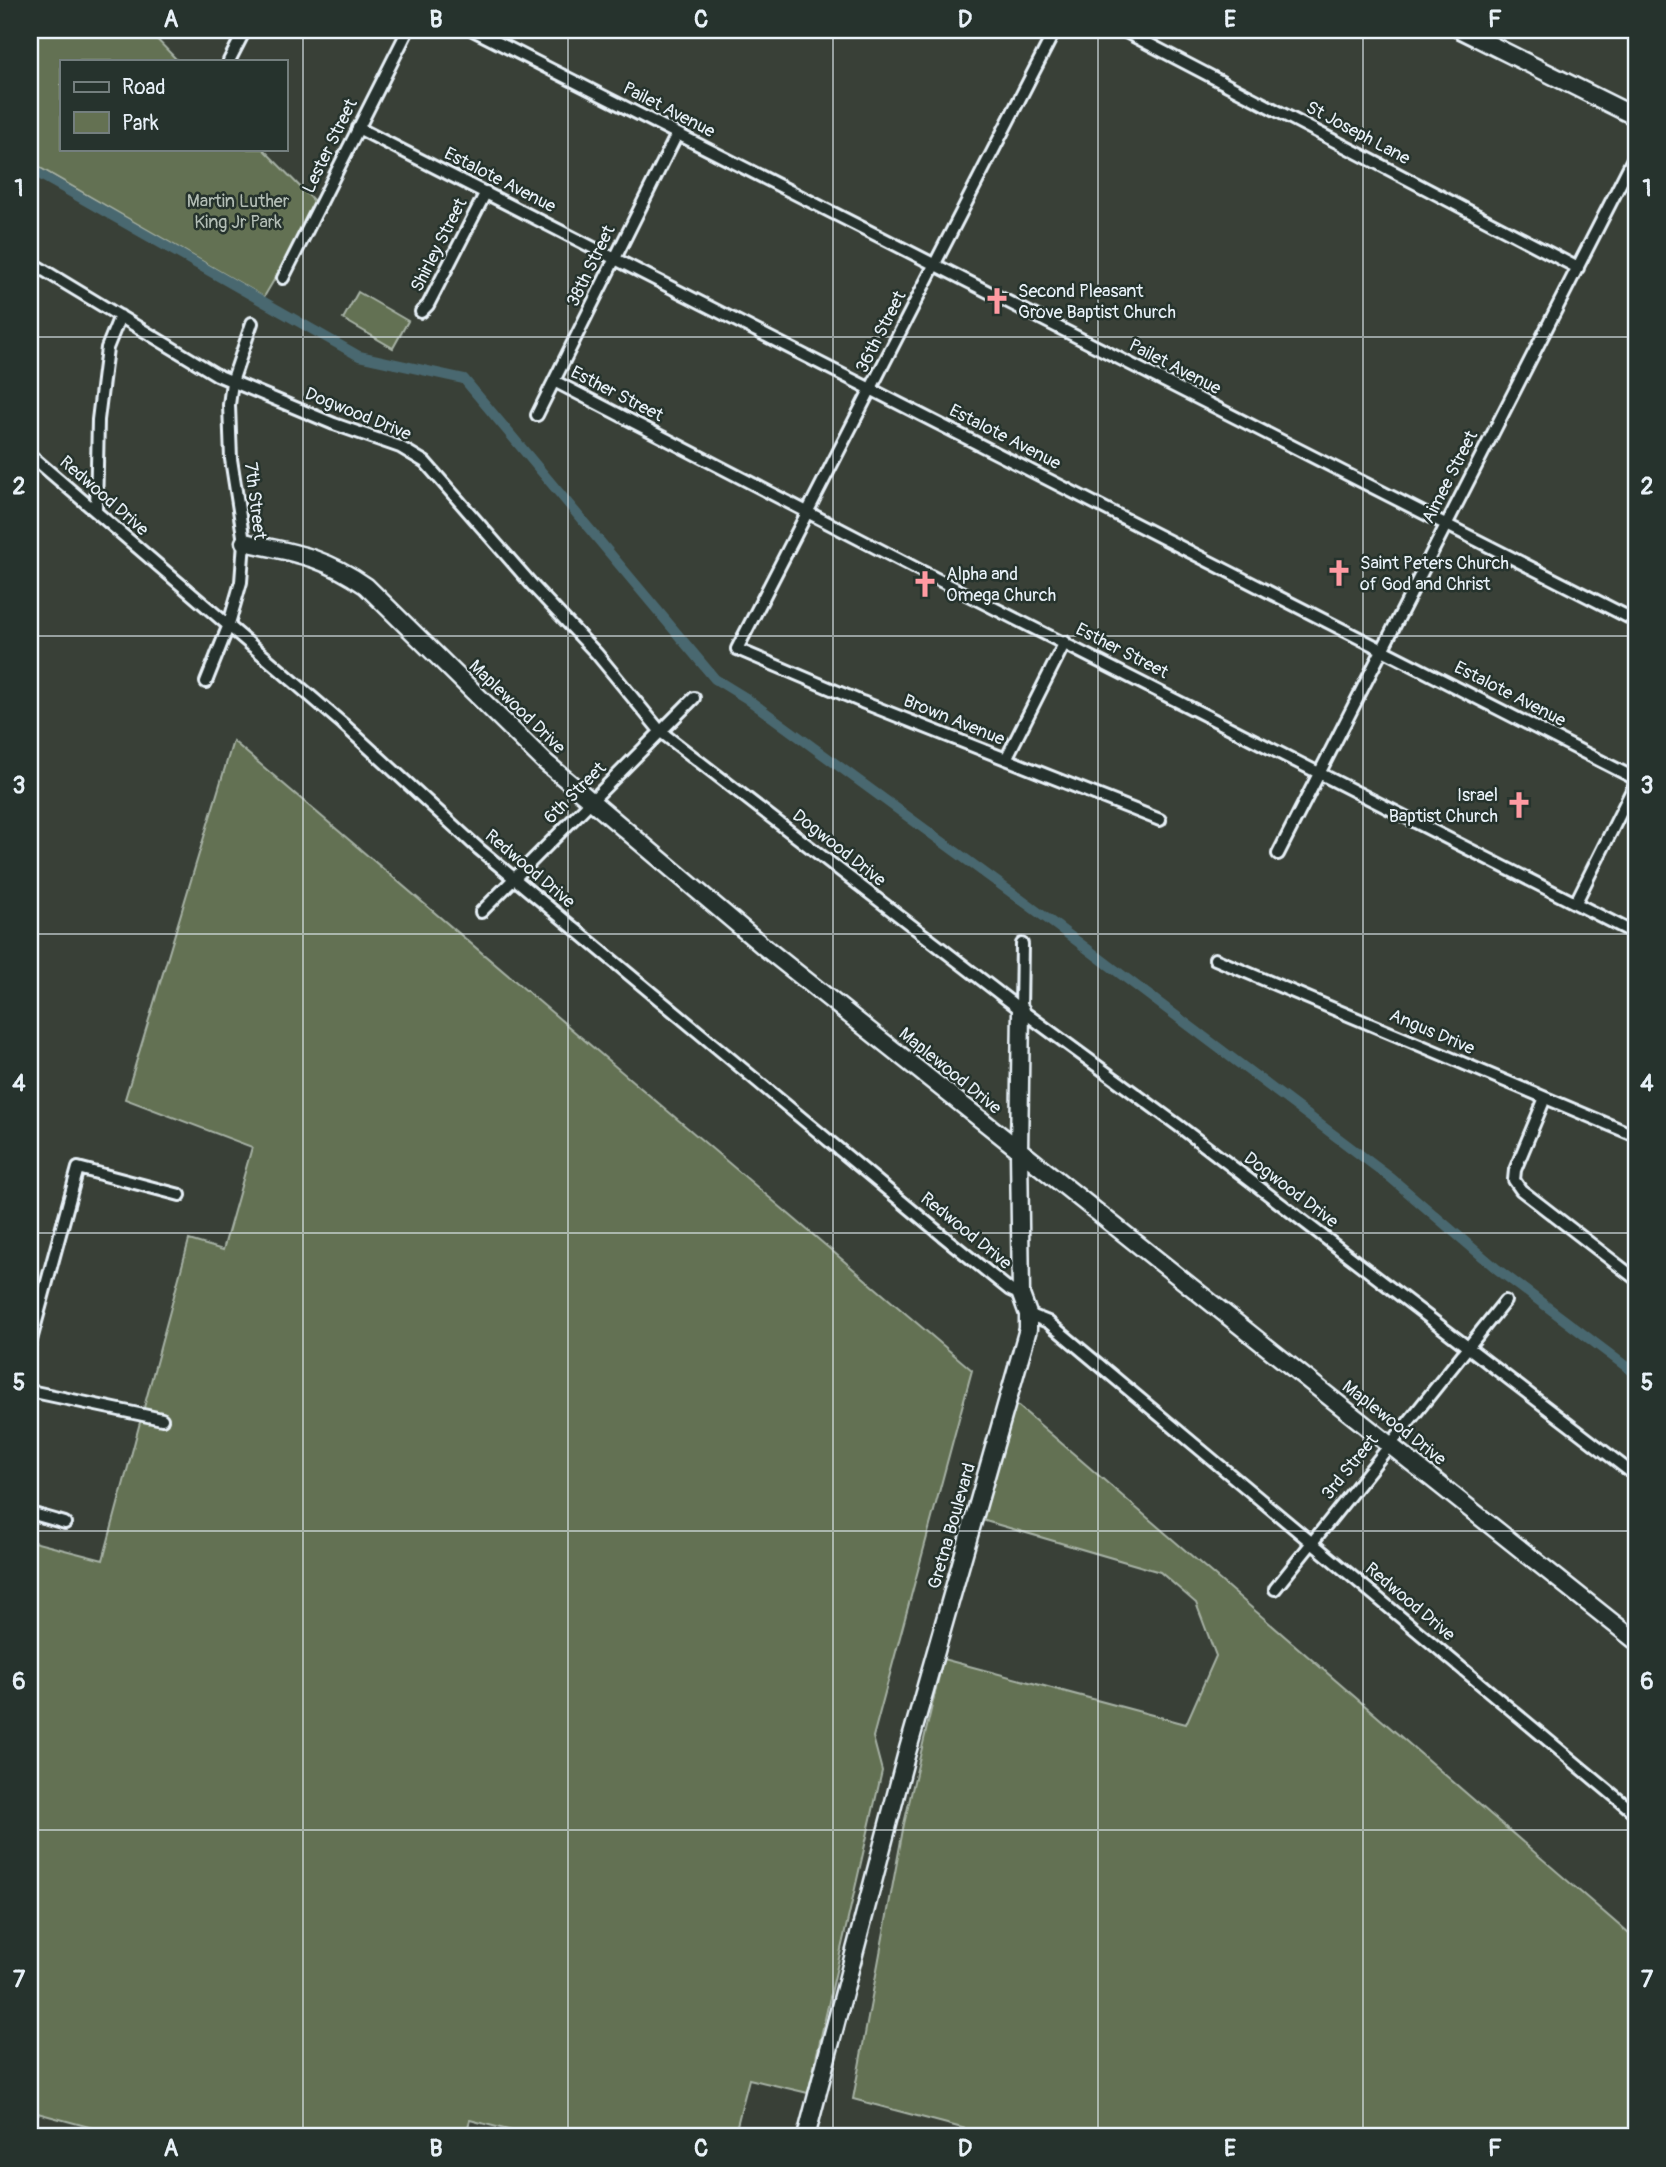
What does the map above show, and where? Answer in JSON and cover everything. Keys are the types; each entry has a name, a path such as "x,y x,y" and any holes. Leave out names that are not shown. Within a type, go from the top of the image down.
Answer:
{"street":[{"path":"230,60 246,30"},
{"name":"Lester Street","path":"283,278 408,30"},
{"name":"Pailet Avenue","path":"473,30 1636,621"},
{"name":"36th Street","path":"737,649 1055,30"},
{"name":"St Joseph Lane","path":"1122,30 1578,268"},
{"path":"1461,30 1636,117"},
{"name":"Estalote Avenue","path":"358,128 1382,648 1636,780"},
{"name":"38th Street","path":"537,415 677,134"},
{"name":"Aimee Street","path":"1278,854 1636,153"},
{"name":"Shirley Street","path":"421,312 428,305 486,192"},
{"name":"Dogwood Drive","path":"30,262 217,375 334,424 400,447 425,462 534,587 597,654 661,732 1021,1010 1179,1126 1636,1476"},
{"path":"96,511 98,420 107,348 120,316"},
{"name":"7th Street","path":"206,682 228,626 241,582 244,542 231,458 229,405 232,382 252,323"},
{"name":"Esther Street","path":"554,381 1636,934"},
{"name":"Redwood Drive","path":"30,455 343,724 478,849 943,1236 1010,1290 1021,1295"},
{"name":"Maplewood Drive","path":"244,542 317,558 342,568 366,586 544,761 763,946 1636,1642"},
{"path":"1006,760 1066,642"},
{"name":"Brown Avenue","path":"737,649 862,702 1160,820"},
{"name":"6th Street","path":"481,912 694,698"},
{"path":"1576,902 1636,780"},
{"name":"Gretna Boulevard","path":"807,2137 906,1756 1025,1346 1028,1314 1021,1295 1019,1152 1022,944"},
{"name":"Angus Drive","path":"1215,959 1636,1136"},
{"path":"1545,1098 1515,1170 1514,1180 1521,1190 1636,1279"},
{"path":"30,1344 78,1168 180,1195"},
{"name":"3rd Street","path":"1275,1589 1505,1301"},
{"name":"Redwood Drive","path":"1028,1314 1048,1322 1636,1814"},
{"path":"30,1391 162,1419"},
{"path":"30,1513 65,1523"}],"shaded area":[{"path":"30,2124 76,2130 100,2137 30,2137"}],"green space":[{"name":"Martin Luther King Jr Park","path":"30,30 148,30 177,60 60,60 60,150 264,150 318,205 264,297 37,166 30,155"},
{"path":"358,292 408,321 393,348 343,319"},
{"path":"233,741 972,1370 873,1737 882,1771 808,2093 749,2079 734,2137 535,2137 470,2120 465,2137 126,2137 30,2111 30,1541 103,1560 189,1240 223,1250 252,1147 125,1099"},
{"path":"1016,1404 1636,1940 1636,2137 996,2137 853,2099 904,1824 943,1659 1186,1724 1216,1656 1196,1603 1160,1572 982,1520"}],"waterway":[{"path":"30,169 359,356 464,379 715,679 746,698 1057,926 1391,1178 1497,1269 1636,1374"}],"place":[{"name":"Second Pleasant Grove Baptist Church","path":"997,301"},
{"name":"Saint Peters Church of God and Christ","path":"1339,573"},
{"name":"Alpha and Omega Church","path":"925,584"},
{"name":"Israel Baptist Church","path":"1519,805"}]}
